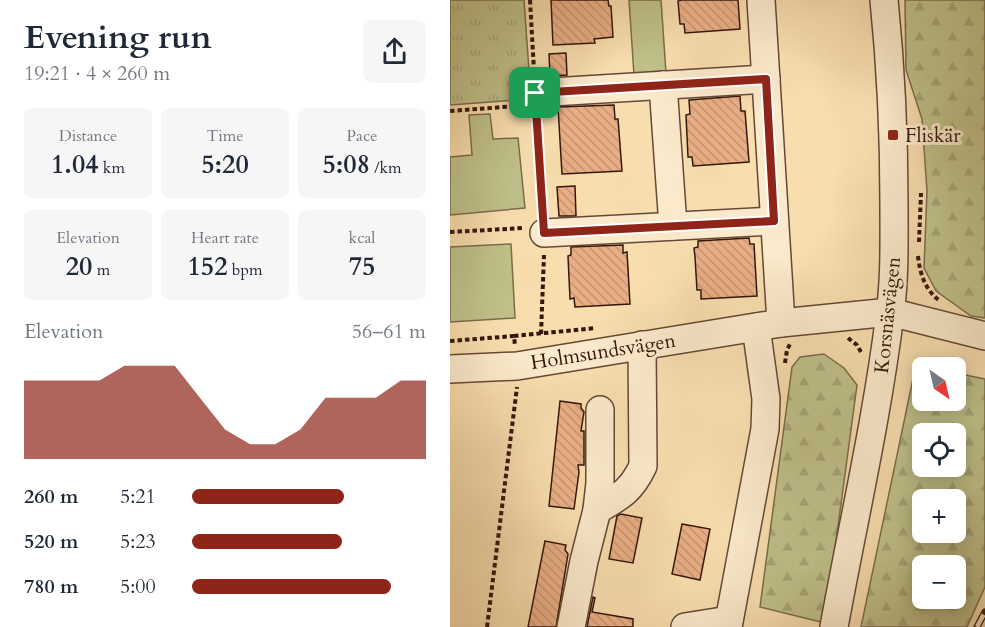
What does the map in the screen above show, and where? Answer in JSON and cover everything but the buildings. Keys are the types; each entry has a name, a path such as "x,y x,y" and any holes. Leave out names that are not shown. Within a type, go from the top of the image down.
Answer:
{"street":[{"path":"685,627 729,623 765,429 764,374 777,330 774,221 761,0"},
{"name":"Korsnäsvägen","path":"834,627 874,413 890,312 894,252 894,159 890,66 884,0"},
{"path":"536,99 663,85 766,79"},
{"path":"663,85 673,226"},
{"path":"544,230 774,221"},
{"name":"Holmsundsvägen","path":"450,369 517,366 642,345 777,330 890,312 985,336"},
{"path":"597,510 617,498 634,483 644,466 642,345"},
{"path":"571,627 597,510 600,483 600,410"}],"path":[{"path":"530,0 544,230 541,334"},
{"path":"450,111 536,99"},
{"path":"921,194 918,256 920,269 929,291 945,304"},
{"path":"450,232 544,230"},
{"path":"764,374 785,363 787,351 777,330"},
{"path":"450,341 514,336 517,388 487,627"},
{"path":"845,336 857,345 864,358"}],"green space":[{"path":"450,0 524,0 531,99 450,105"},
{"path":"629,0 661,0 666,73 634,75"},
{"path":"905,0 985,0 985,318 971,316 936,291 924,268 927,191 922,119 906,70"},
{"path":"490,114 493,139 518,138 525,208 450,215 450,157 472,155 469,115"},
{"path":"511,244 515,318 450,322 450,247"},
{"path":"824,354 844,368 857,385 825,623 760,607 792,367 800,357"},
{"path":"966,375 985,379 985,587 967,627 861,627 912,384 912,411 966,411"}],"railway":[{"path":"977,627 985,612"}],"place":[{"name":"Fliskär","path":"893,135"}],"route":[{"path":"766,79 774,221 544,233 535,93 766,79"}]}
